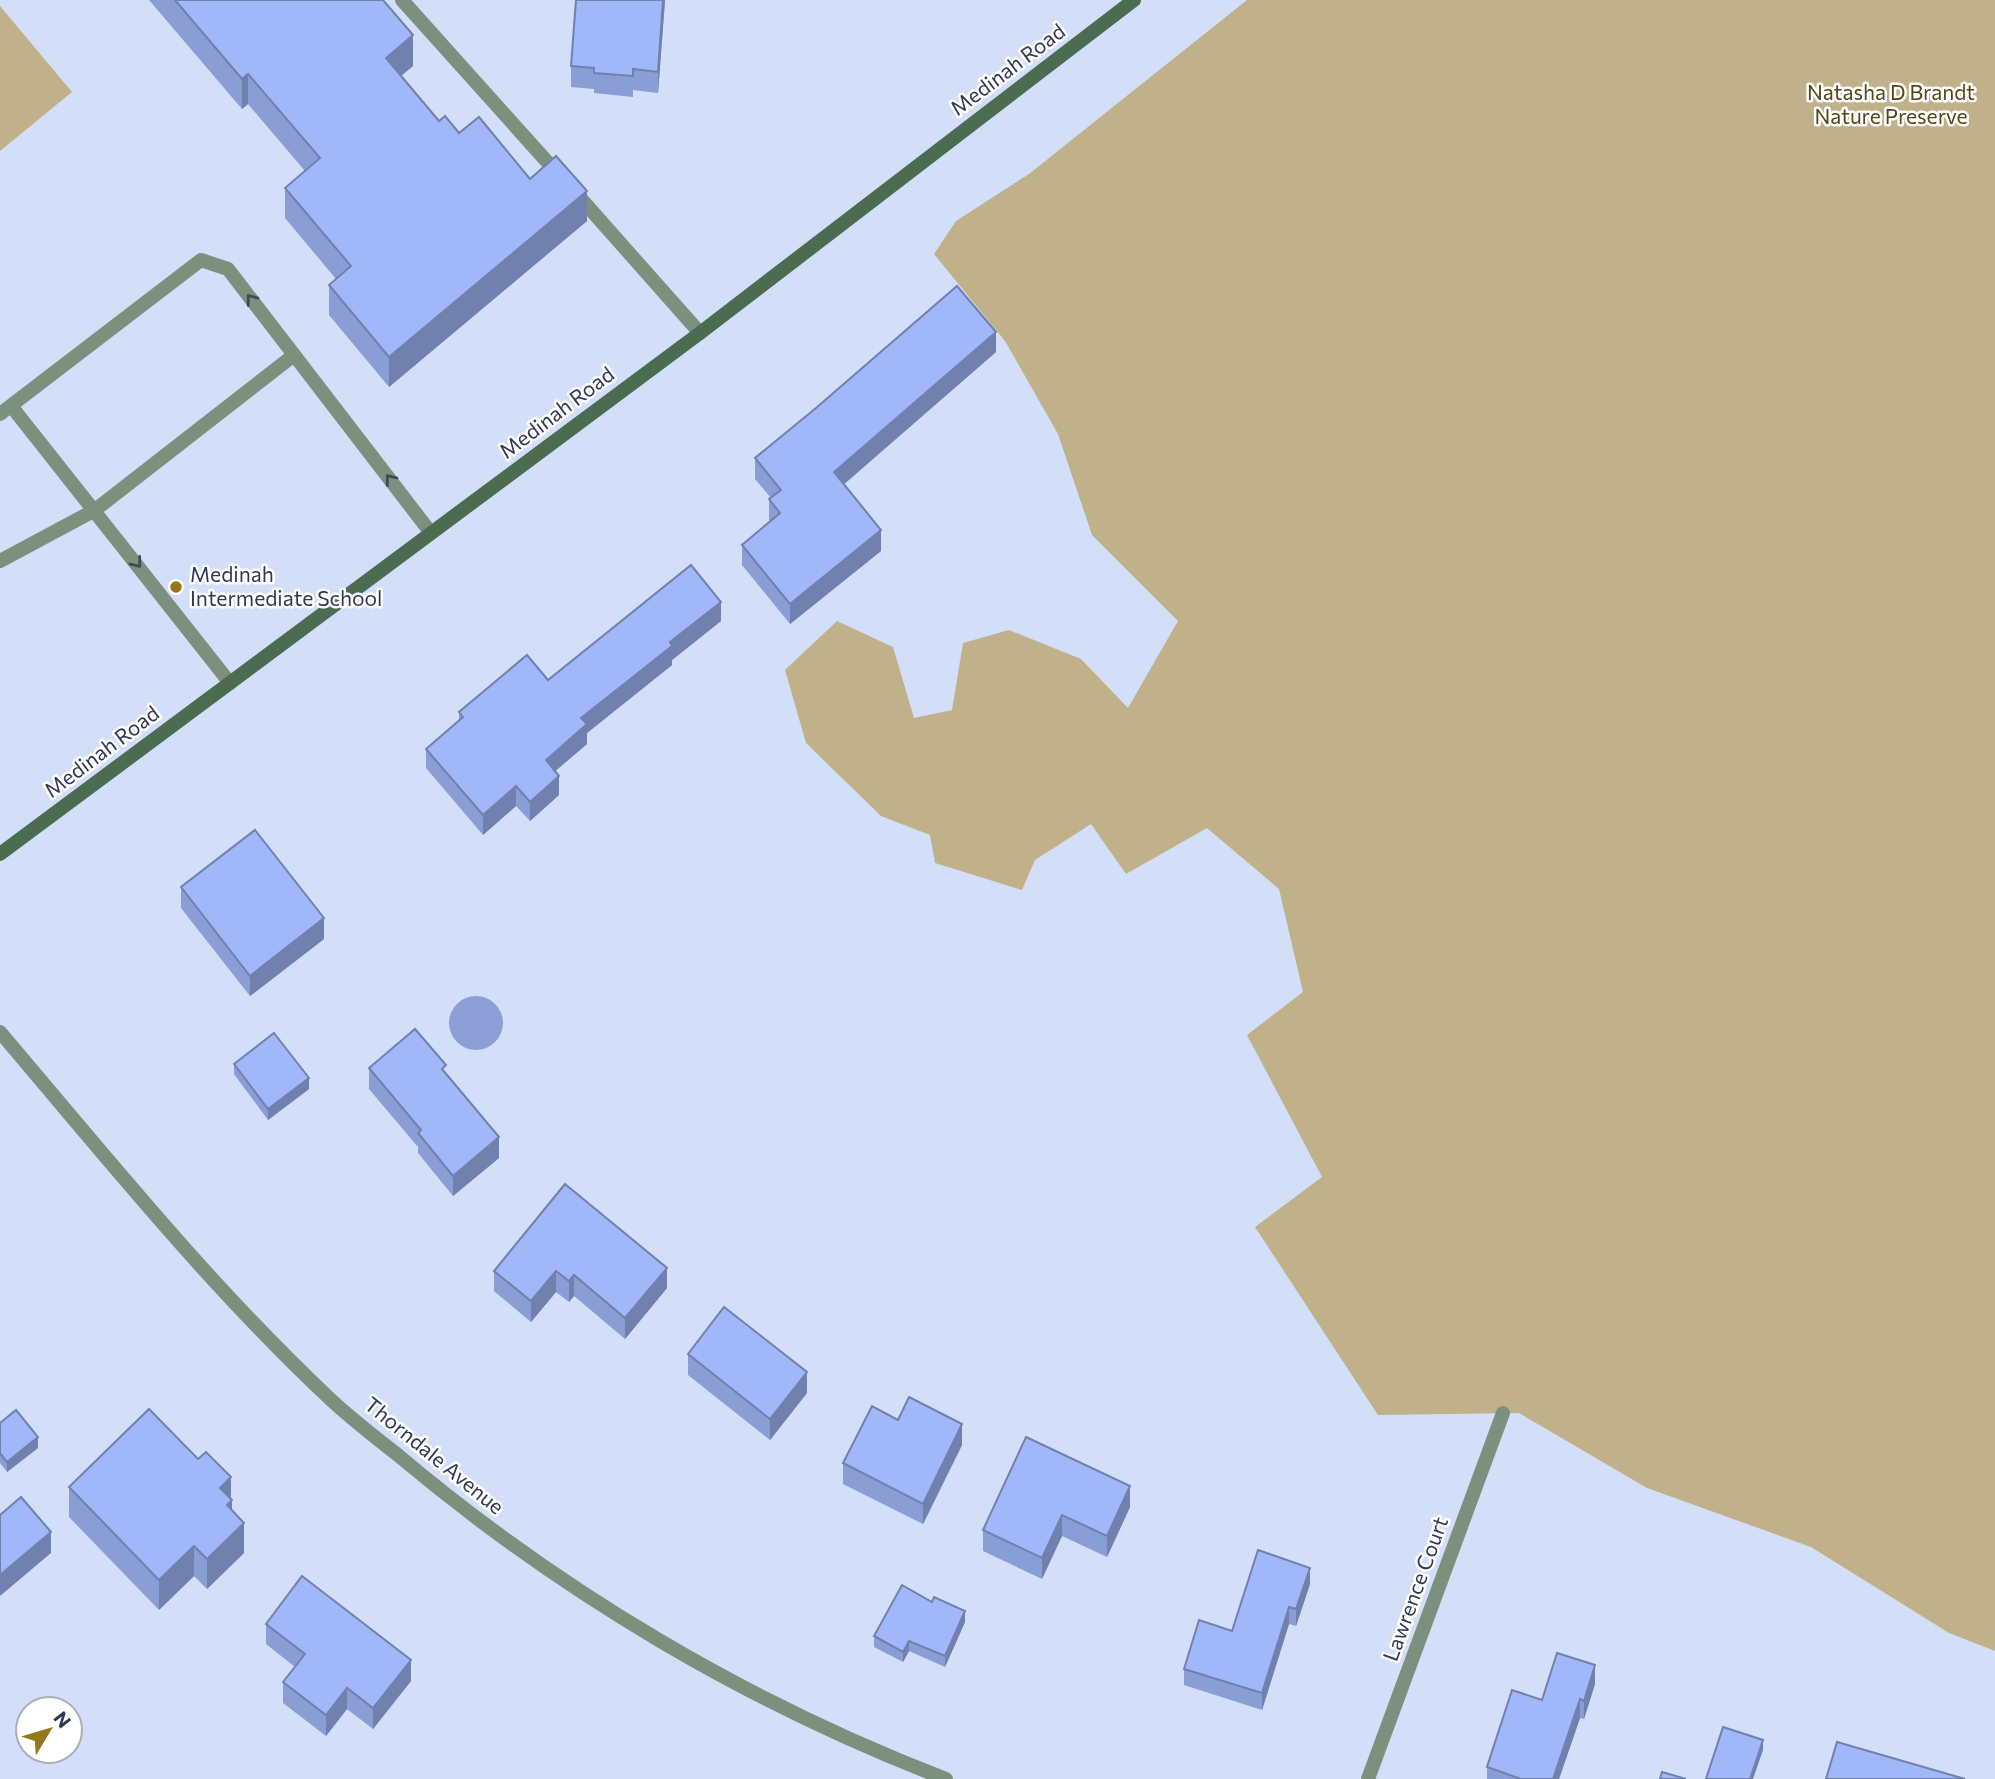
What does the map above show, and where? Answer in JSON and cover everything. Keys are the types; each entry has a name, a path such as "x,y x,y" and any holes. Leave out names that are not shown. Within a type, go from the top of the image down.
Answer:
{"main road":[{"name":"Medinah Road","path":"0,854 700,333 1134,0"}],"street":[{"path":"402,0 700,333"},
{"path":"230,682 95,510 6,411 201,260 229,269 431,533"},
{"path":"0,561 95,510 294,355"},
{"name":"Thorndale Avenue","path":"0,1032 195,1262 329,1398 449,1499 585,1597 735,1683 813,1723 946,1779"},
{"name":"Lawrence Court","path":"1368,1779 1503,1413"}],"green space":[{"name":"Natasha D Brandt Nature Preserve","path":"1247,0 1995,0 1995,1651 1949,1633 1811,1547 1647,1488 1519,1413 1378,1415 1255,1227 1322,1177 1247,1035 1303,992 1279,889 1207,828 1126,874 1091,824 1035,860 1022,890 935,863 930,835 881,816 806,743 785,670 837,621 893,647 914,718 952,710 963,643 1009,630 1081,659 1128,708 1178,621 1092,535 1058,434 1005,341 934,254 956,221 1029,174"},
{"path":"0,6 72,92 0,151"}],"water":[{"path":"476,996 495,1004 503,1023 495,1042 476,1050 457,1042 449,1023 457,1004"}],"building":[{"path":"175,0 383,0 413,35 386,58 439,121 445,116 459,133 479,117 530,179 556,156 587,191 389,357 329,285 351,266 285,188 320,158 248,74 242,79"},
{"path":"576,0 663,0 658,72 633,69 633,76 594,73 594,68 571,66"},
{"path":"957,286 996,332 834,472 881,530 790,604 742,545 780,513 769,499 781,490 755,458"},
{"path":"691,565 721,602 670,642 672,646 581,718 587,724 546,760 559,776 530,802 516,786 483,815 426,749 463,717 459,712 527,655 548,680"},
{"path":"255,830 324,918 250,976 181,887"},
{"path":"415,1029 446,1065 442,1069 499,1137 453,1176 418,1133 421,1130 369,1068"},
{"path":"274,1033 309,1078 268,1109 234,1064"},
{"path":"565,1184 667,1268 625,1318 574,1275 569,1281 556,1271 531,1301 494,1271"},
{"path":"724,1307 807,1372 770,1419 688,1354"},
{"path":"909,1397 962,1424 923,1504 843,1463 872,1406 898,1420"},
{"path":"149,1409 198,1459 206,1452 231,1477 220,1488 232,1500 227,1505 244,1523 207,1559 194,1546 159,1580 69,1487"},
{"path":"16,1410 38,1437 7,1462 0,1453 0,1423"},
{"path":"1026,1437 1130,1486 1107,1536 1062,1515 1042,1558 983,1530"},
{"path":"21,1497 51,1532 0,1575 0,1515"},
{"path":"1258,1550 1310,1568 1296,1609 1289,1607 1262,1693 1184,1669 1199,1620 1232,1631"},
{"path":"302,1576 411,1660 373,1708 347,1688 326,1715 283,1682 305,1654 266,1624"},
{"path":"902,1585 932,1602 934,1597 965,1611 945,1656 909,1641 903,1652 874,1636"},
{"path":"1557,1653 1595,1665 1584,1701 1580,1699 1553,1779 1521,1779 1487,1767 1512,1690 1542,1700"},
{"path":"1723,1727 1763,1740 1750,1779 1706,1779"},
{"path":"1837,1742 1965,1779 1826,1779"},
{"path":"1662,1772 1686,1779 1660,1779"}],"place":[{"name":"Medinah Intermediate School","path":"176,587"}]}
